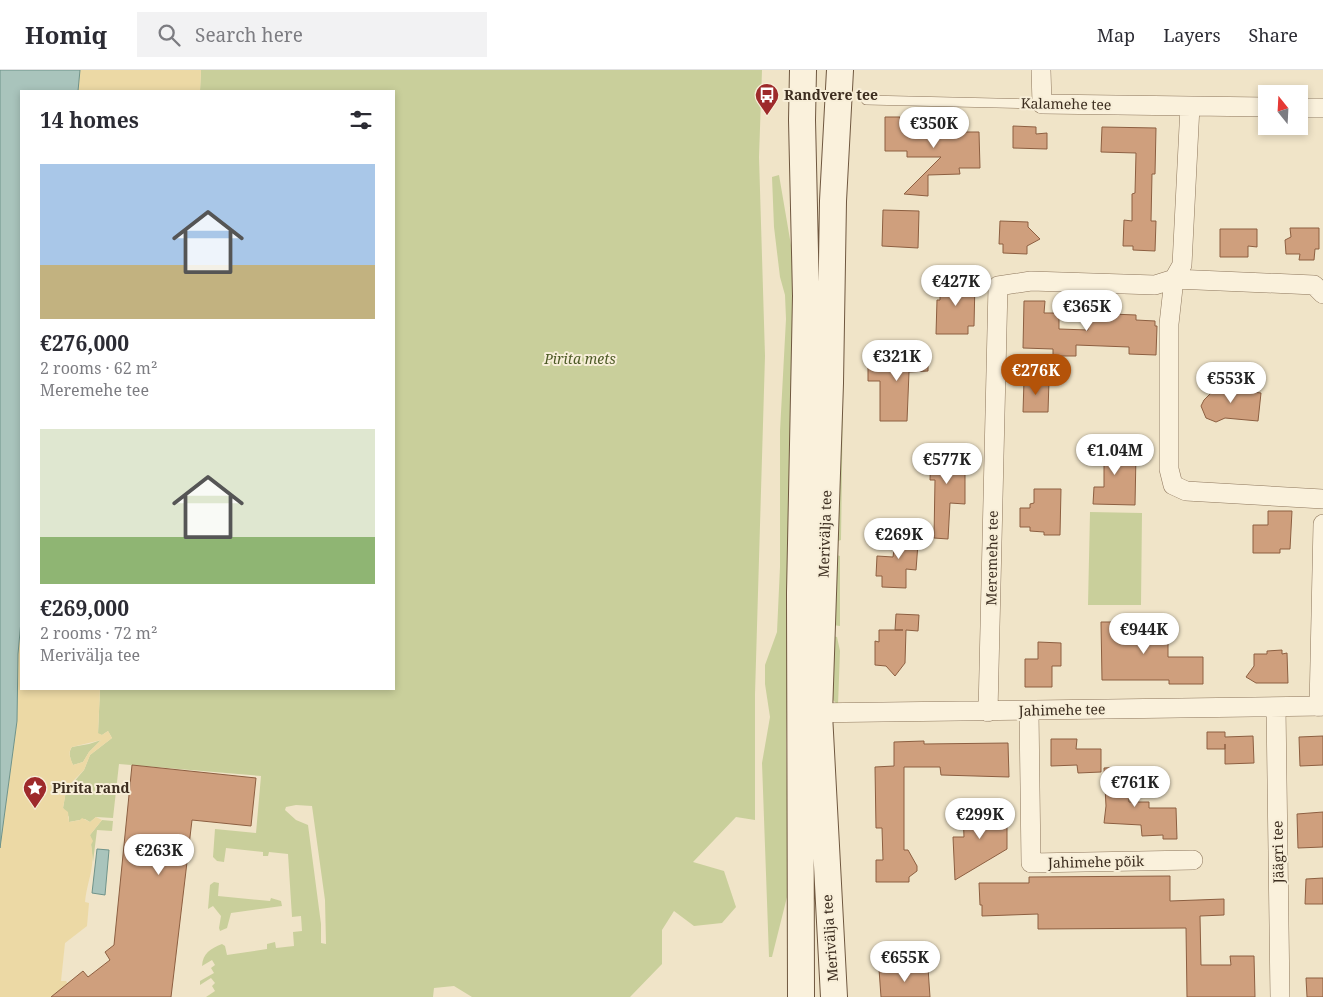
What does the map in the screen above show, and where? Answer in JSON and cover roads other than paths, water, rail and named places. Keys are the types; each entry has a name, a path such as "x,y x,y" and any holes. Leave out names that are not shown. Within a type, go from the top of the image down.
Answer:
{"main road":[{"name":"Merivälja tee","path":"803,70 802,120 806,296 800,593 809,713 825,858 834,997"},
{"name":"Merivälja tee","path":"801,997 809,713 830,383 833,201 840,70"}],"street":[{"path":"1041,70 1042,104"},
{"name":"Kalamehe tee","path":"1042,104 1258,107"},
{"path":"1190,106 1182,265 1174,279 1169,324 1169,469 1173,484 1186,491 1323,500"},
{"path":"1308,108 1323,108"},
{"name":"Meremehe tee","path":"988,712 998,286 1030,281 1155,285 1174,279 1314,285 1323,294"},
{"path":"1321,706 1323,524"},
{"name":"Jahimehe tee","path":"809,713 1321,706"},
{"name":"Jäägri tee","path":"1276,707 1280,997"},
{"name":"Jahimehe põik","path":"1028,711 1031,864 1193,860"}],"lane":[{"name":"Kalamehe tee","path":"866,100 1042,104"}],"water":[{"path":"0,70 80,70 78,90 20,90 20,632 17,721 0,848"},
{"path":"97,849 109,850 105,895 92,893"}],"place":[{"name":"Randvere tee","path":"767,116"},
{"name":"Pirita rand","path":"35,809"}],"park label":[{"name":"Pirita mets","path":"580,359"}]}
